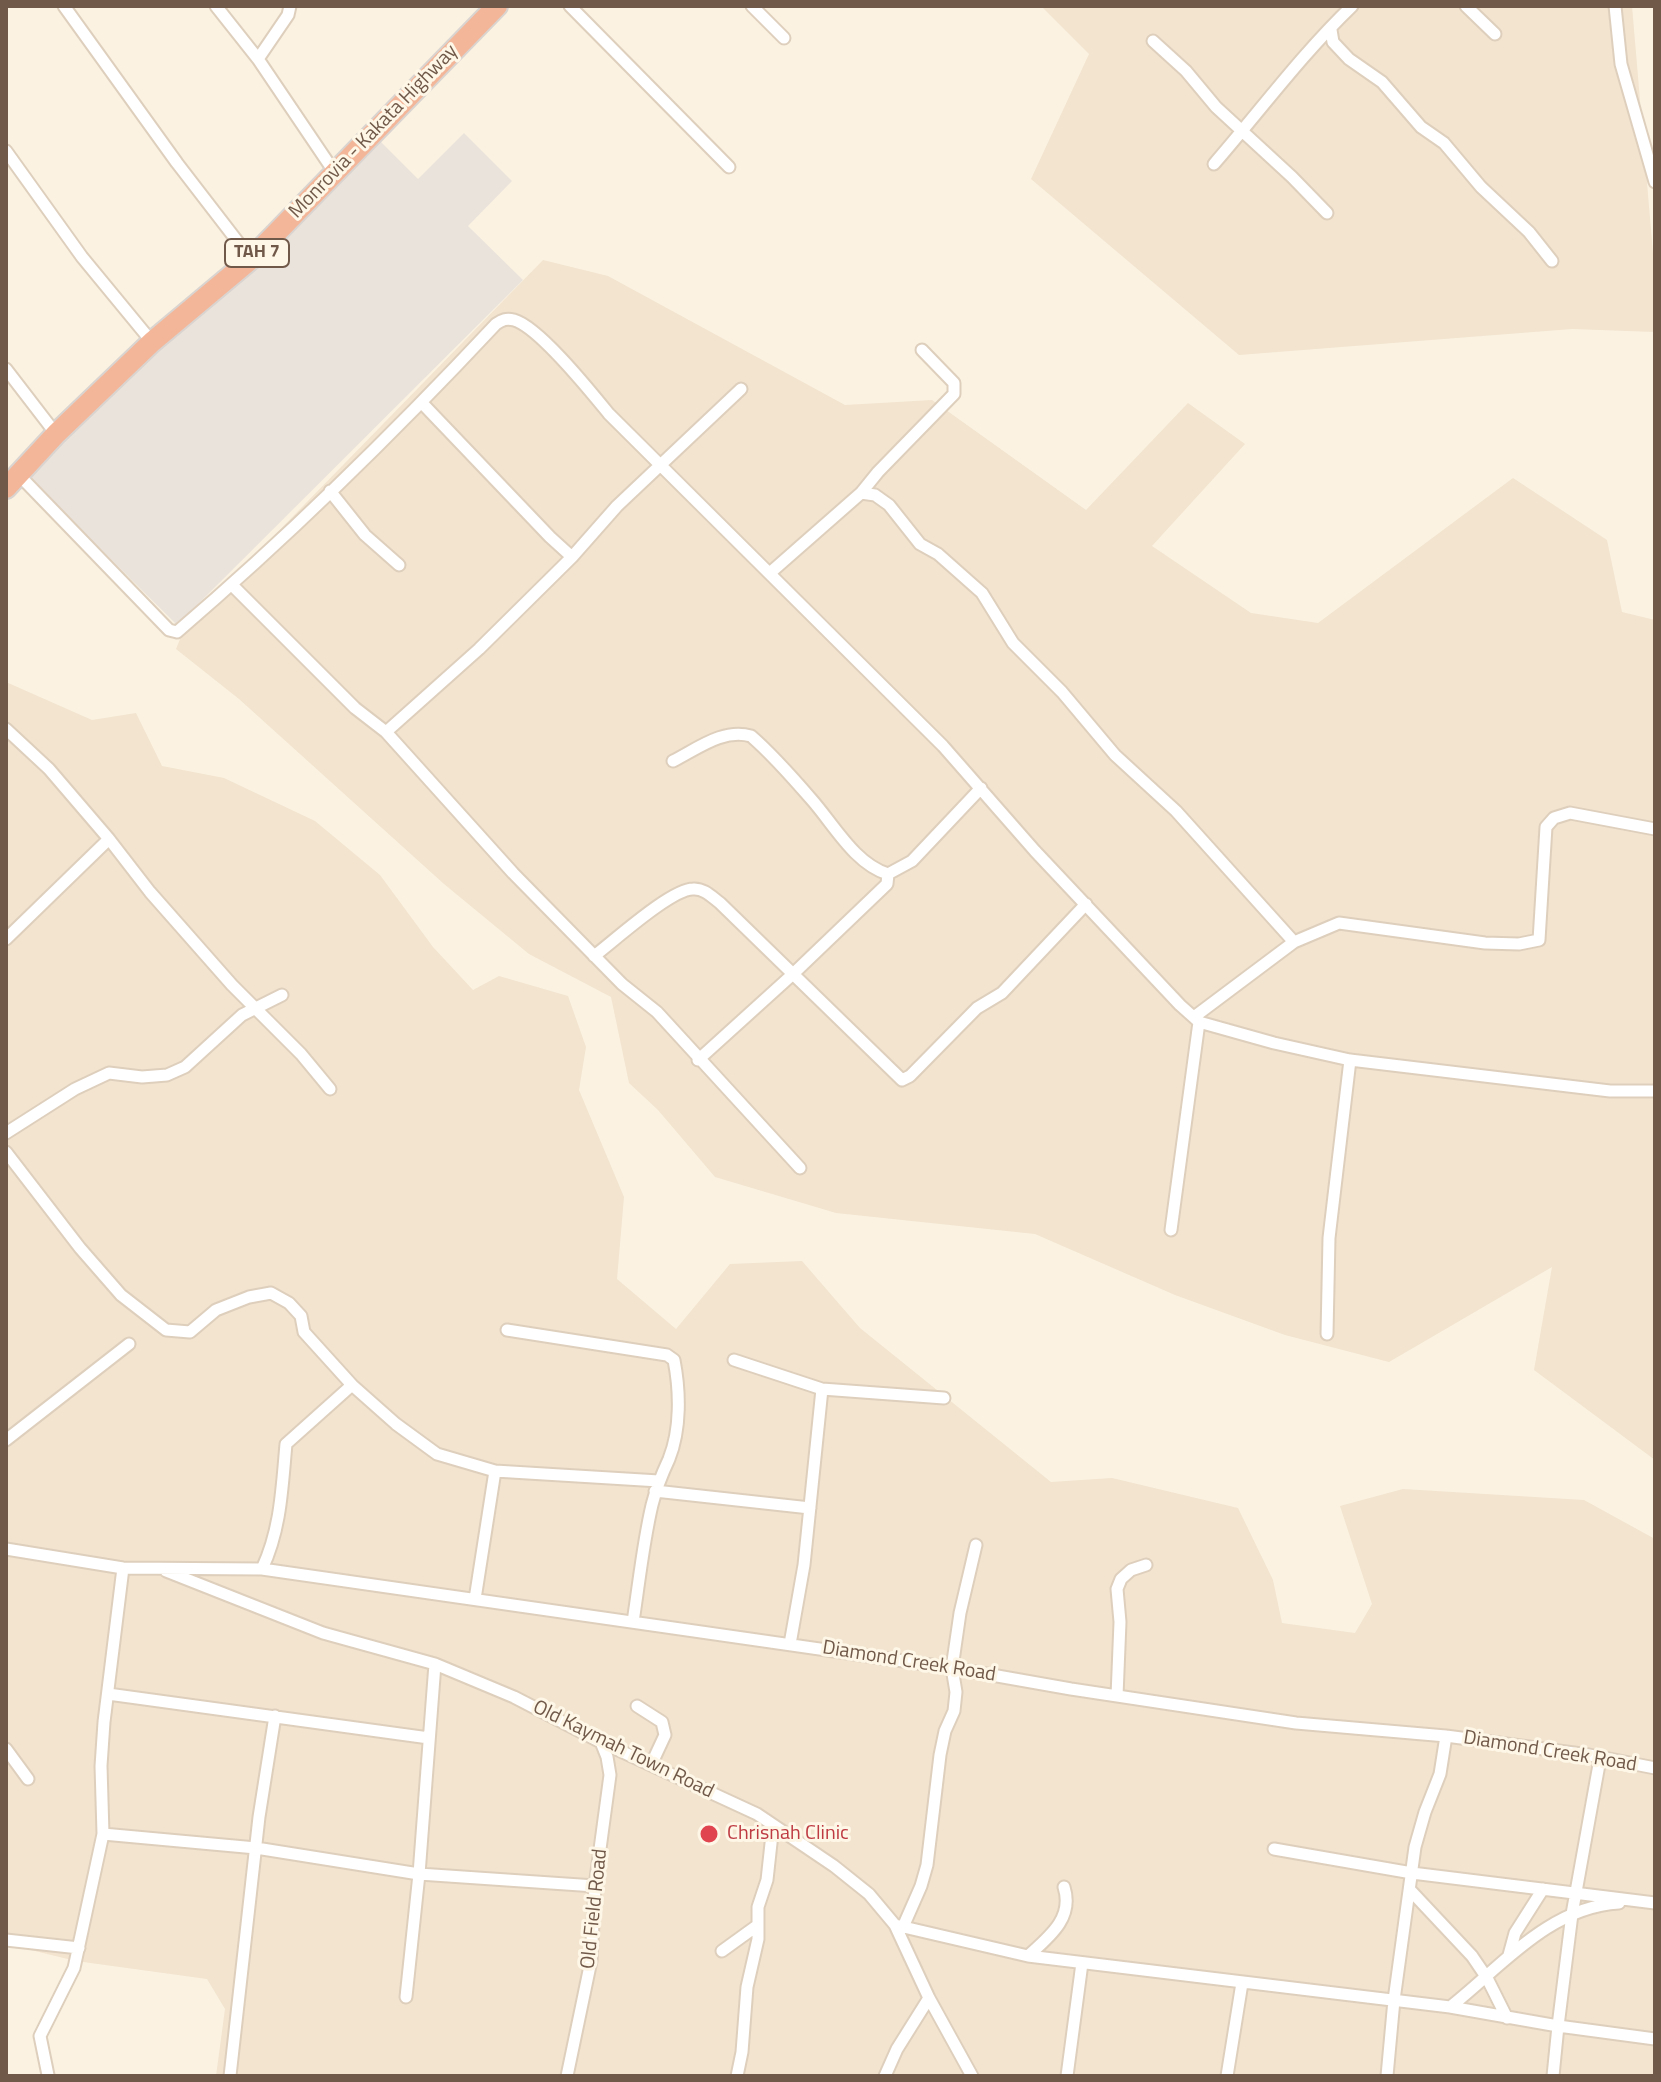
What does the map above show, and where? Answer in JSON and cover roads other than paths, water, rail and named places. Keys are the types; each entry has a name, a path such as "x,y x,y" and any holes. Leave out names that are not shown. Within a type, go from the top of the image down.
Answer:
{"highway":[{"name":"Monrovia - Kakata Highway","path":"13,482 56,434 152,342 251,259 497,6"}],"street":[{"path":"64,6 177,163 251,259"},
{"path":"216,6 258,59 335,173"},
{"path":"258,59 288,15 290,6"},
{"path":"570,6 729,167"},
{"path":"752,6 784,38"},
{"path":"1466,6 1495,34"},
{"path":"1615,6 1621,64 1655,182"},
{"path":"1214,164 1314,42 1331,30 1348,7"},
{"path":"1331,30 1333,42 1349,59 1382,82 1421,127 1444,143 1481,187 1529,232 1552,261"},
{"path":"1153,41 1186,71 1216,107 1327,213"},
{"path":"6,151 82,257 152,342"},
{"path":"13,482 173,632 177,632 232,585 422,403 496,324 506,319 516,320 537,335 609,414 771,572 981,788 1005,820 1026,838 1197,1020 1231,1032 1350,1060 1610,1091 1655,1091"},
{"path":"771,572 861,493 954,394 954,383 922,350"},
{"path":"6,369 56,434"},
{"path":"386,732 479,649 572,557 617,506 741,389"},
{"path":"422,403 572,557"},
{"path":"330,491 358,527 399,565"},
{"path":"861,493 875,495 889,505 920,544 938,554 982,593 1013,643 1062,692 1115,755 1176,811 1294,942"},
{"path":"232,585 355,708 386,732 513,873 622,984 657,1012 800,1168"},
{"path":"6,729 49,769 150,892 330,1089"},
{"path":"673,761 726,735 737,732 751,736 811,798 862,860 876,871 888,874 912,861 981,788"},
{"path":"1171,1230 1197,1020 1294,942 1339,923 1485,943 1519,944 1539,940 1546,827 1554,818 1570,813 1655,829"},
{"path":"6,939 109,839"},
{"path":"698,1060 887,884 888,874"},
{"path":"594,956 671,896 691,888 702,890 720,903 902,1080 910,1076 977,1008 1002,993 1086,904"},
{"path":"6,1133 109,1073 142,1077 167,1075 185,1067 218,1035 254,1008 282,995"},
{"path":"1327,1334 1329,1238 1350,1060"},
{"path":"6,1152 80,1248 121,1295 166,1330 190,1332 216,1310 249,1297 271,1293 289,1303 301,1316 304,1332 352,1385 396,1424 437,1454 495,1471 657,1486 810,1508"},
{"path":"507,1330 667,1355 674,1360 678,1396 676,1431 657,1486 633,1622"},
{"path":"6,1440 129,1344"},
{"path":"734,1360 822,1389 944,1398"},
{"path":"262,1569 271,1550 280,1509 286,1444 352,1385"},
{"path":"790,1644 804,1565 822,1389"},
{"path":"475,1599 495,1471"},
{"path":"976,1545 960,1613 952,1668 956,1692 954,1711 945,1731 940,1755 927,1865 921,1886 899,1926 1028,1956 1450,2007 1655,2039"},
{"name":"Diamond Creek Road","path":"6,1549 123,1568 262,1569 952,1668 1296,1723 1446,1736 1655,1768"},
{"path":"1117,1696 1120,1622 1117,1589 1121,1579 1131,1570 1146,1565"},
{"path":"48,2075 40,2036 74,1968 103,1834 101,1766 123,1568"},
{"name":"Old Kaymah Town Road","path":"161,1569 323,1633 435,1664 514,1697 601,1742 757,1814 834,1866 869,1894 899,1926 929,1998 972,2076"},
{"path":"406,1997 435,1664"},
{"path":"108,1694 429,1738"},
{"path":"637,1706 662,1722 665,1735 651,1765"},
{"path":"230,2076 256,1848 275,1716"},
{"path":"1387,2076 1415,1847 1440,1774 1446,1736"},
{"name":"Old Field Road","path":"567,2076 591,1961 595,1886 610,1775 601,1742"},
{"path":"6,1749 28,1779"},
{"path":"1553,2076 1572,1914 1600,1759"},
{"path":"737,2076 742,2052 743,2015 758,1939 758,1907 767,1880 773,1825"},
{"path":"103,1834 256,1848 419,1874 595,1886"},
{"path":"1274,1849 1412,1873 1652,1903"},
{"path":"1028,1956 1061,1923 1067,1903 1064,1887"},
{"path":"1509,1956 1515,1933 1543,1889"},
{"path":"1410,1890 1472,1956 1507,2018"},
{"path":"1450,2007 1537,1934 1580,1909 1614,1903 1652,1903"},
{"path":"722,1951 758,1925"},
{"path":"6,1940 79,1948"},
{"path":"1067,2076 1082,1963"},
{"path":"1227,2076 1242,1983"},
{"path":"885,2076 897,2049 929,1998"}],"place":[{"name":"Chrisnah Clinic","path":"709,1834"}]}
